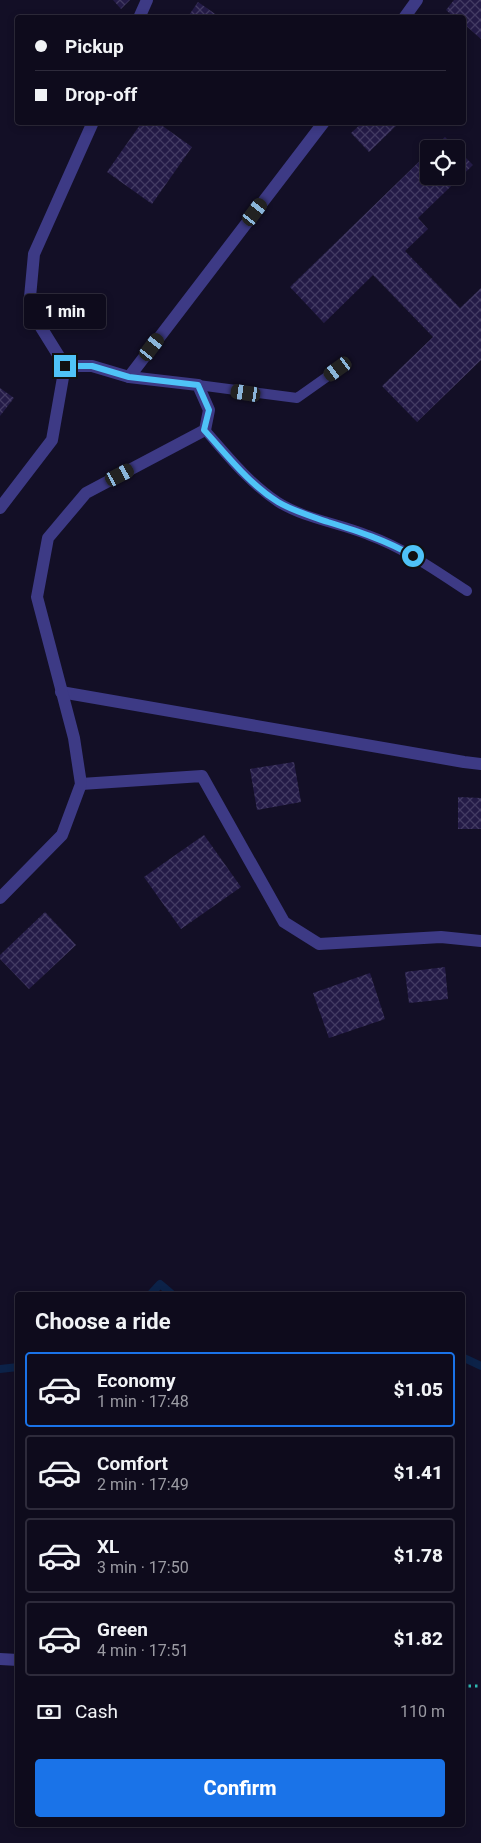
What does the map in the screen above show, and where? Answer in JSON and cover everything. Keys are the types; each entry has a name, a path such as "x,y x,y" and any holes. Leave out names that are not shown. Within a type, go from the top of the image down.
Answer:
{"street":[{"path":"141,15 147,0"},
{"path":"406,15 417,0"},
{"path":"0,508 52,440 65,366 29,308 34,254 92,125"},
{"path":"129,377 322,125"},
{"path":"0,898 62,835 81,784 74,738 37,597 48,538 86,493 204,430 209,410 198,385 129,377 92,366 65,366"},
{"path":"61,692 481,764"},
{"path":"81,784 202,776 284,922 319,944 441,937 481,941"},
{"path":"0,1659 15,1660"}],"lane":[{"path":"198,385 298,398 338,369"},
{"path":"204,430 257,486 279,502 304,514 366,534 397,547 468,591"}],"path":[{"path":"465,1686 481,1686"}],"building":[{"path":"113,0 130,0 121,9"},
{"path":"454,0 481,0 481,39 466,26 466,15 452,15 446,10"},
{"path":"198,2 217,15 189,15"},
{"path":"140,125 161,125 192,147 152,204 107,172"},
{"path":"360,125 397,125 369,152 351,133"},
{"path":"465,157 473,165 465,173"},
{"path":"420,161 420,185 452,185 418,218 428,229 405,251 460,308 481,288 481,360 417,422 382,386 433,337 373,275 324,323 290,287"},
{"path":"0,388 14,398 0,416"},
{"path":"294,762 301,802 257,810 250,769"},
{"path":"458,797 481,798 481,829 458,829"},
{"path":"204,835 241,887 181,929 144,877"},
{"path":"45,912 76,945 29,989 0,959 0,955"},
{"path":"445,967 448,999 409,1003 405,972"},
{"path":"370,973 385,1019 329,1038 313,993"}],"waterway":[{"path":"153,1292 160,1284 169,1292"},
{"path":"465,1358 481,1366"},
{"path":"0,1369 15,1367"}],"route":[{"path":"65,366 92,366 129,377 198,385 209,410 204,430 257,486 279,502 304,514 366,534 413,556"}]}
